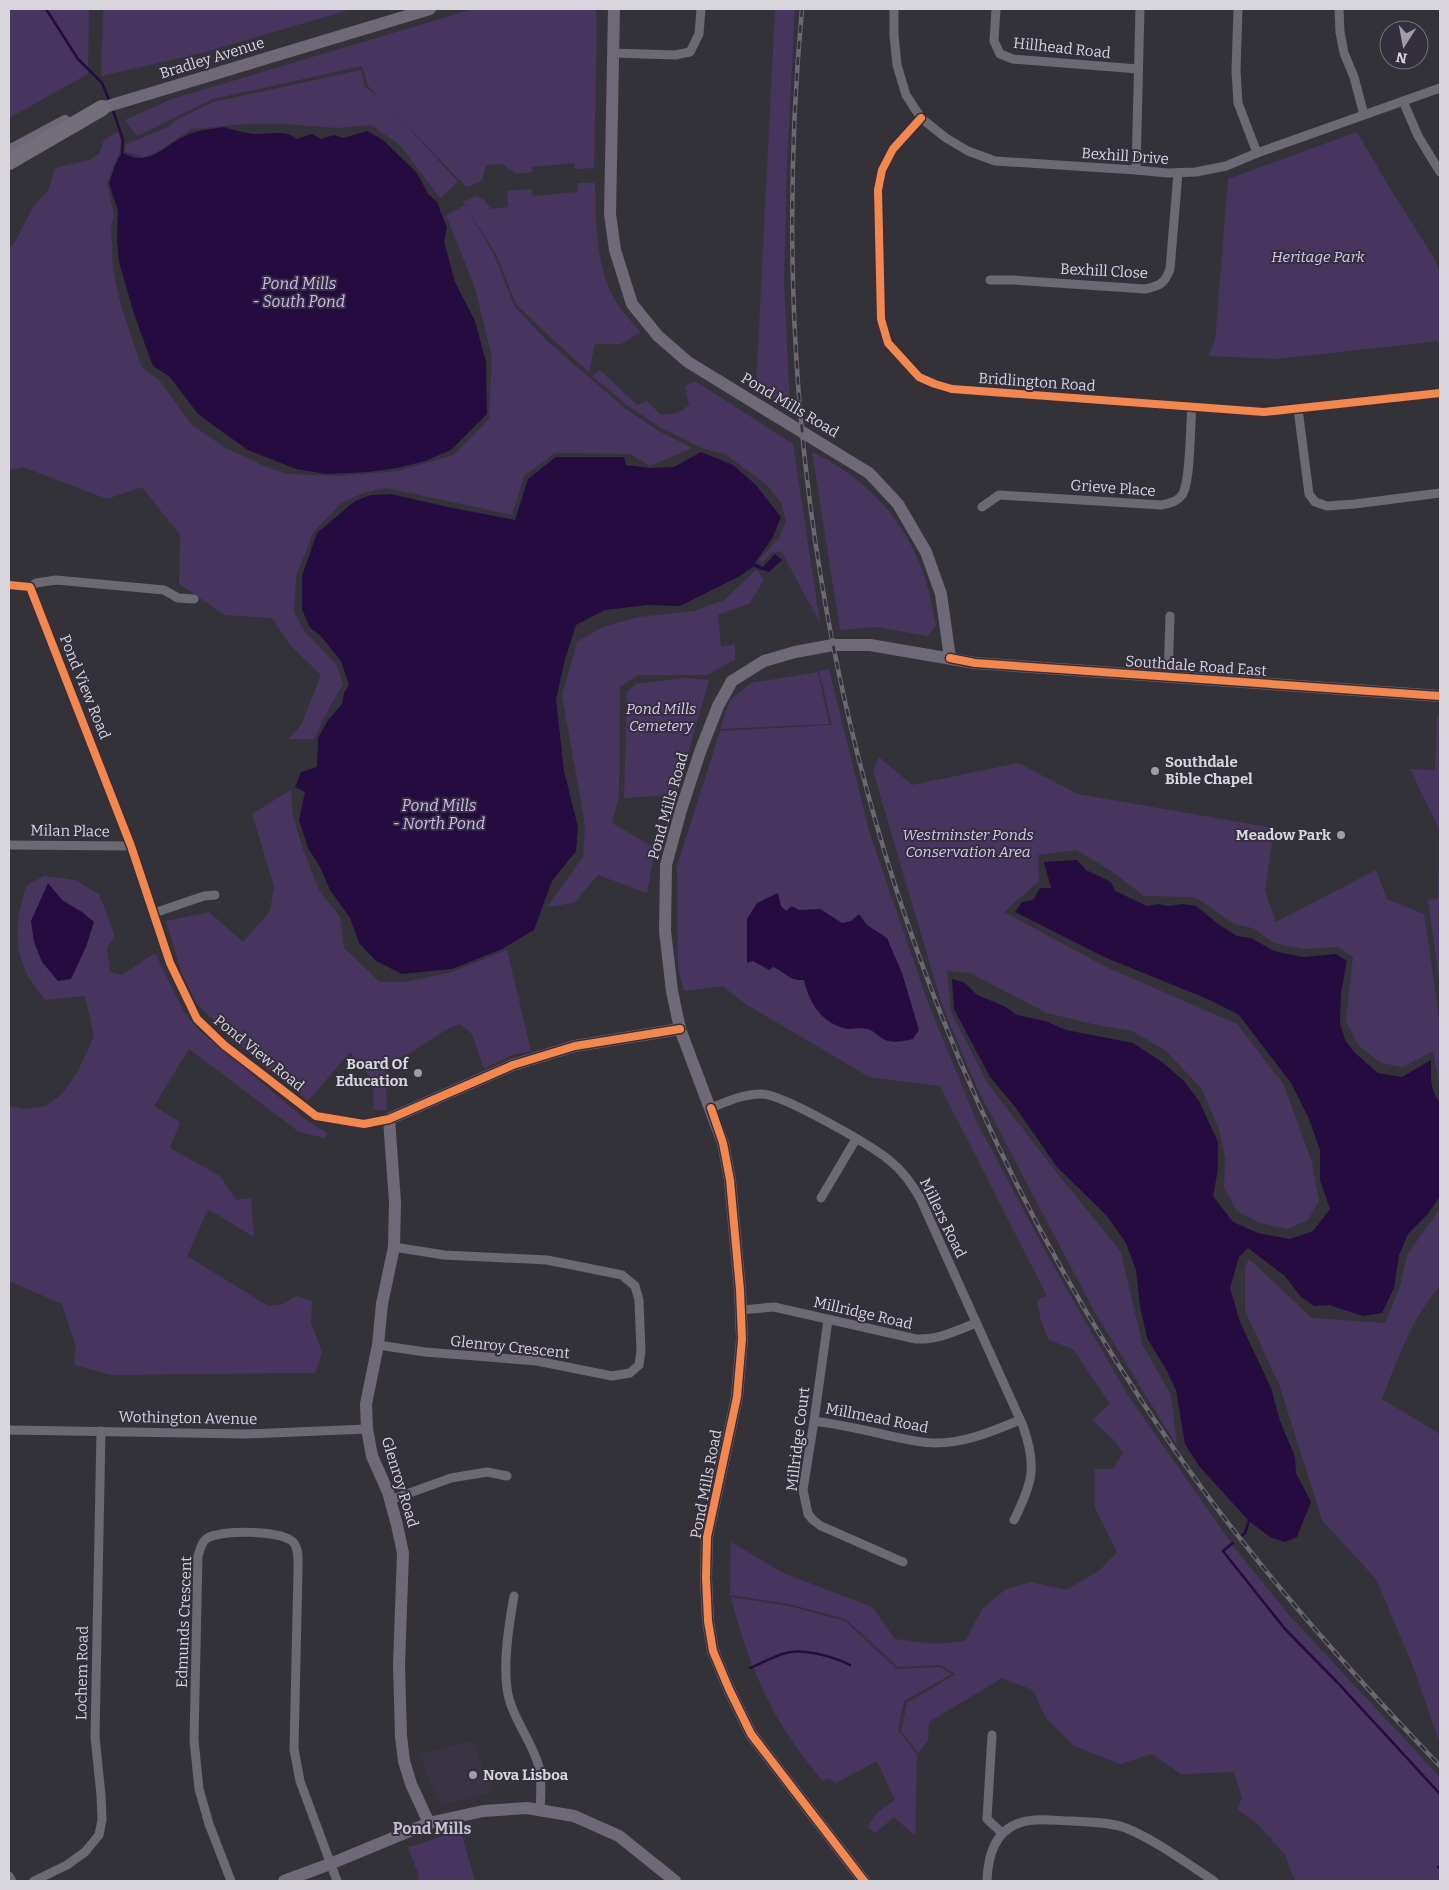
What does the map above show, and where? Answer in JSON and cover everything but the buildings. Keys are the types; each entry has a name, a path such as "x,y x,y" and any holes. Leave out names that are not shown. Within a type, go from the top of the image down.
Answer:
{"highway":[{"path":"9,162 102,108"}],"main road":[{"name":"Bradley Avenue","path":"9,151 70,118 430,9"},
{"name":"Pond Mills Road","path":"614,9 610,214 614,250 632,304 658,336 688,362 868,473 898,504 926,552 942,594 950,658 870,645 833,645 764,660 732,681 718,706 700,752 666,865 665,930 672,991 680,1029 711,1108 722,1143 730,1180 741,1310 742,1339 737,1397 708,1537 706,1578 708,1621 714,1651 729,1689 751,1734 864,1881"},
{"name":"Southdale Road East","path":"950,658 975,663 1168,678 1440,696"},
{"name":"Pond View Road","path":"390,1119 513,1065 574,1046 680,1029"},
{"name":"Glenroy Road","path":"390,1119 395,1202 394,1247 382,1304 378,1345 366,1404 367,1430 372,1456 398,1525 403,1553 399,1665 401,1736 404,1761 411,1784 429,1823"},
{"path":"284,1881 429,1823 483,1811 527,1808 574,1816 619,1836 675,1881"}],"street":[{"path":"613,53 675,55 690,52 699,34 701,9"},
{"name":"Bexhill Drive","path":"894,9 897,65 906,95 922,118 946,138 968,151 996,160 1178,173 1196,172 1226,166 1257,153 1440,88"},
{"name":"Hillhead Road","path":"996,9 994,41 1000,54 1013,59 1138,69"},
{"path":"1136,170 1140,9"},
{"path":"1238,9 1236,71 1238,103 1257,153"},
{"path":"1339,9 1340,32 1344,54 1354,77 1364,115"},
{"path":"1403,101 1418,136 1440,172"},
{"name":"Bridlington Road","path":"922,118 894,150 882,170 878,190 881,319 888,343 919,377 952,389 1264,412 1440,393"},
{"name":"Bexhill Close","path":"990,280 1145,289 1159,286 1166,280 1170,269 1178,173"},
{"name":"Grieve Place","path":"982,507 999,495 1162,505 1175,502 1183,493 1187,478 1192,406"},
{"path":"1298,409 1309,494 1315,502 1327,506 1355,504 1440,493"},
{"path":"9,585 30,587 56,580 164,590 178,598 194,599"},
{"name":"Pond View Road","path":"30,587 131,846 170,963 197,1019 224,1045 316,1116 341,1122 364,1124 390,1119"},
{"path":"1168,678 1170,616"},
{"name":"Milan Place","path":"9,845 131,846"},
{"path":"154,913 204,896 215,896"},
{"name":"Millers Road","path":"711,1108 742,1095 764,1094 791,1102 888,1159 907,1176 920,1198 1020,1420 1030,1448 1032,1472 1025,1498 1014,1520"},
{"path":"821,1198 856,1139"},
{"name":"Glenroy Crescent","path":"378,1345 425,1352 538,1360 612,1376 630,1373 639,1365 641,1352 639,1300 634,1286 622,1275 546,1260 444,1255 394,1247"},
{"name":"Millridge Road","path":"741,1310 774,1307 916,1339 928,1340 976,1323"},
{"name":"Millridge Court","path":"828,1320 803,1490 808,1514 821,1526 903,1562"},
{"name":"Millmead Road","path":"814,1421 843,1425 909,1440 935,1443 961,1441 988,1433 1020,1420"},
{"name":"Wothington Avenue","path":"9,1430 101,1430 246,1434 367,1430"},
{"name":"Lochem Road","path":"34,1881 67,1865 85,1852 99,1835 102,1820 95,1737 101,1430"},
{"path":"390,1500 451,1478 487,1472 507,1476"},
{"name":"Edmunds Crescent","path":"231,1881 208,1824 199,1789 194,1740 198,1556 201,1546 206,1539 215,1534 273,1534 284,1536 295,1544 298,1556 298,1570 294,1749 300,1781 330,1864"},
{"path":"514,1596 507,1651 506,1689 538,1765 541,1786 540,1809"},
{"path":"992,1735 987,1819 1002,1833"},
{"path":"987,1881 988,1865 994,1845 1002,1833 1016,1824 1034,1820 1105,1823 1125,1828 1149,1840 1214,1881"},
{"path":"330,1864 338,1881"},
{"path":"9,1876 12,1881"}],"shaded area":[{"path":"473,1741 493,1792 440,1806 419,1754"}],"green space":[{"path":"9,9 89,9 88,74 9,118"},
{"path":"103,9 352,9 202,53 101,76"},
{"path":"473,9 596,9 594,168 575,169 574,163 532,167 533,172 516,174 502,164 486,165 482,181 466,187 388,105 458,182 440,198 400,145 371,125 337,128 285,124 247,124 192,129 157,152 143,157 125,152 125,145 170,126 174,121 213,102 361,70 365,87 378,96 368,86 362,66 213,99 137,136 125,120 172,99"},
{"path":"775,9 795,9 787,163 784,283 790,407 756,388"},
{"path":"118,132 121,141 120,151 107,183 114,216 111,227 113,270 121,306 142,368 159,380 192,425 224,447 286,474 339,476 398,471 454,455 489,419 492,357 475,288 446,215 465,205 495,257 514,306 547,341 626,409 657,430 692,448 650,466 630,454 555,453 524,476 512,515 387,488 363,493 340,504 313,533 296,577 294,612 304,631 337,665 343,684 314,739 289,739 301,725 321,675 290,645 272,618 225,615 179,584 180,535 142,487 107,499 23,467 9,470 9,249 16,240 33,207 49,189 55,168 89,160 99,154 104,140"},
{"name":"Heritage Park","path":"1357,132 1433,256 1440,272 1440,341 1276,359 1208,356 1215,341 1228,179"},
{"path":"578,183 595,183 598,245 605,276 610,291 618,305 640,332 621,344 595,344 589,372 516,304 497,256 463,202 477,196 484,200 491,209 508,207 507,191 531,189 533,196 577,192"},
{"path":"600,370 637,405 647,401 661,415 678,413 689,405 685,386 695,381 793,444 820,623 780,551 771,553 761,564 760,559 779,538 786,521 781,503 767,485 725,454 704,449 660,427 628,406 592,376"},
{"path":"812,452 848,473 864,485 892,515 904,532 927,584 936,626 928,636 876,627 840,630"},
{"path":"756,570 764,579 750,603 718,615 721,647 735,644 735,660 707,675 638,675 620,687 619,796 612,823 655,848 647,893 598,875 574,903 547,907 583,857 585,825 562,695 577,642 603,627 638,617 694,611 724,600"},
{"path":"829,669 869,831 928,1003 977,1122 1051,1262 1127,1394 1234,1547 1289,1615 1440,1777 1440,1881 1295,1881 1285,1855 1258,1824 1237,1809 1242,1798 1234,1772 1181,1774 1152,1754 1120,1764 1074,1746 1046,1718 1033,1690 1002,1678 929,1722 928,1740 918,1753 901,1731 907,1703 956,1674 940,1665 898,1667 846,1619 789,1604 730,1595 731,1542 783,1573 872,1607 895,1639 936,1644 965,1641 983,1608 1006,1589 1031,1582 1066,1590 1099,1571 1117,1552 1095,1508 1094,1469 1113,1469 1123,1453 1114,1440 1092,1420 1110,1404 1073,1349 1049,1340 1041,1321 1037,1300 1047,1296 940,1086 869,1077 744,1003 723,986 684,991 678,969 677,866 720,731 832,725 819,671"},
{"name":"Pond Mills Cemetery","path":"818,672 829,724 720,729 730,700 751,683"},
{"name":"Pond Mills Cemetery","path":"684,678 709,680 676,795 624,798 627,692 636,684"},
{"path":"1437,715 1440,715 1440,985 1428,900 1438,898 1439,829 1410,769 1435,770"},
{"name":"Westminster Ponds Conservation Area","path":"879,757 912,785 1018,763 1078,794 1274,828 1265,891 1276,922 1376,870 1387,899 1424,914 1440,1023 1440,1087 1433,1051 1403,1067 1381,1063 1359,1046 1346,1021 1353,957 1338,947 1303,949 1274,943 1253,928 1236,925 1195,897 1144,896 1110,870 1076,850 1038,855 1039,881 1004,912 1106,967 1237,1024 1284,1085 1312,1163 1319,1200 1308,1220 1288,1229 1260,1223 1237,1211 1224,1188 1225,1158 1218,1126 1201,1088 1165,1050 1132,1031 1047,1013 970,973 947,971 951,1012 988,1084 1121,1252 1142,1344 1171,1395 1177,1446 1094,1311 978,1090 942,1005 873,771"},
{"path":"291,790 293,817 303,849 319,890 340,917 344,948 380,982 404,982 452,972 507,950 531,1051 512,1055 484,1069 472,1034 460,1024 449,1028 385,1069 387,1110 373,1110 374,1082 350,1052 308,1101 242,1047 197,1004 182,974 166,921 209,912 243,942 270,911 274,886 252,814"},
{"path":"44,876 75,880 99,894 115,936 107,948 110,972 122,975 155,953 184,1012 198,1029 305,1119 327,1133 325,1138 299,1132 189,1049 154,1106 180,1122 170,1148 220,1176 236,1200 251,1198 254,1237 208,1209 187,1256 268,1306 283,1304 296,1296 312,1301 311,1323 322,1352 315,1373 111,1375 74,1365 76,1347 62,1304 9,1281 9,1106 25,1109 46,1106 62,1094 78,1071 94,1036 85,996 45,1000 33,984 22,962 17,930 26,886"},
{"path":"1440,1209 1440,1286 1413,1325 1382,1399 1440,1434 1440,1744 1413,1666 1376,1579 1322,1520 1279,1384 1245,1311 1245,1267 1249,1259 1312,1318 1385,1323 1400,1287 1407,1255"},
{"path":"731,1597 789,1606 845,1621 897,1669 939,1667 952,1674 904,1701 898,1730 917,1755 915,1836 894,1817 875,1833 867,1827 878,1812 895,1800 877,1761 836,1783 829,1778 822,1781 792,1741 769,1703 747,1651"},
{"path":"460,1829 475,1881 419,1881 418,1873 408,1847"}],"water":[{"name":"Pond Mills - South Pond","path":"223,127 254,134 283,133 296,139 312,134 321,139 334,135 343,138 367,131 383,140 417,173 428,194 437,202 447,228 444,241 455,282 475,321 486,362 487,414 451,450 425,461 397,468 368,472 326,474 296,469 248,450 224,433 198,414 169,376 153,366 135,317 119,262 117,241 118,211 109,183 122,152 132,157 149,157 189,134"},
{"name":"Pond Mills - North Pond","path":"701,452 733,465 755,484 781,517 773,537 755,563 763,567 775,554 782,560 769,572 753,567 740,576 680,606 648,605 605,610 576,625 565,659 556,699 564,771 578,827 576,851 552,881 534,930 502,949 452,969 402,974 376,961 359,943 350,918 330,890 320,867 308,848 299,820 305,792 295,787 301,772 317,767 318,738 328,720 342,704 344,693 349,685 341,661 320,635 310,628 302,609 302,576 317,533 355,501 371,495 391,494 515,520 528,479 556,457 624,457 626,465 650,468 674,467"},
{"path":"1077,860 1086,870 1111,882 1115,891 1147,906 1183,904 1196,906 1218,924 1237,936 1251,938 1274,951 1303,957 1336,954 1347,961 1341,993 1340,1023 1345,1040 1355,1053 1378,1073 1402,1077 1431,1060 1432,1088 1440,1102 1440,1196 1428,1214 1408,1234 1399,1255 1394,1288 1382,1313 1363,1316 1329,1305 1314,1306 1300,1296 1285,1276 1248,1248 1239,1257 1230,1288 1240,1322 1271,1388 1280,1421 1295,1457 1296,1473 1311,1502 1297,1537 1285,1542 1270,1537 1249,1521 1199,1466 1185,1444 1176,1390 1147,1338 1140,1306 1136,1270 1126,1243 1107,1216 1057,1167 1016,1108 990,1077 954,1009 952,979 965,983 977,995 1004,1006 1017,1015 1045,1021 1066,1030 1133,1043 1162,1062 1184,1081 1199,1101 1218,1142 1218,1169 1213,1196 1233,1222 1258,1233 1290,1239 1313,1231 1330,1209 1320,1180 1320,1150 1309,1119 1291,1083 1239,1015 1210,1000 1104,957 1015,912 1022,902 1033,900 1040,888 1051,888 1044,862"},
{"path":"48,883 62,900 94,922 86,947 71,979 58,981 42,962 34,942 31,921"},
{"path":"778,893 781,906 786,911 792,906 799,910 820,909 842,923 851,921 859,914 867,925 887,938 902,973 919,1030 913,1039 898,1042 890,1041 867,1029 846,1029 835,1025 822,1016 812,1003 804,980 791,978 773,967 769,970 753,961 747,963 747,919 757,903"}],"waterway":[{"path":"46,9 78,59 102,83 110,102"},
{"path":"113,110 123,140 122,152"},
{"path":"1241,1536 1245,1533 1249,1521"},
{"path":"1233,1543 1223,1551 1285,1629 1338,1683 1440,1794"},
{"path":"750,1668 777,1656 793,1652 819,1654 850,1665"}],"railway":[{"path":"802,9 792,201 799,390 821,577 859,760 913,940 984,1114 1070,1283 1172,1446 1202,1489 1266,1571 1334,1651 1440,1766"}],"cycle path":[{"path":"921,118 893,149 882,170 878,190 881,319 888,343 919,377 952,389 1264,412 1440,393"},
{"path":"9,585 30,587 131,846 170,963 197,1019 224,1045 316,1116 364,1124 389,1119 513,1065 575,1046 680,1029"},
{"path":"950,658 975,663 1440,696"},
{"path":"711,1108 723,1143 730,1180 740,1290 742,1339 737,1397 707,1537 708,1621 713,1651 751,1734 864,1881"}],"place":[{"name":"Southdale Bible Chapel","path":"1155,771"},
{"name":"Meadow Park","path":"1341,835"},
{"name":"Board Of Education","path":"418,1073"},
{"name":"Nova Lisboa","path":"473,1775"}],"district":[{"name":"Pond Mills","path":"432,1828"}]}
